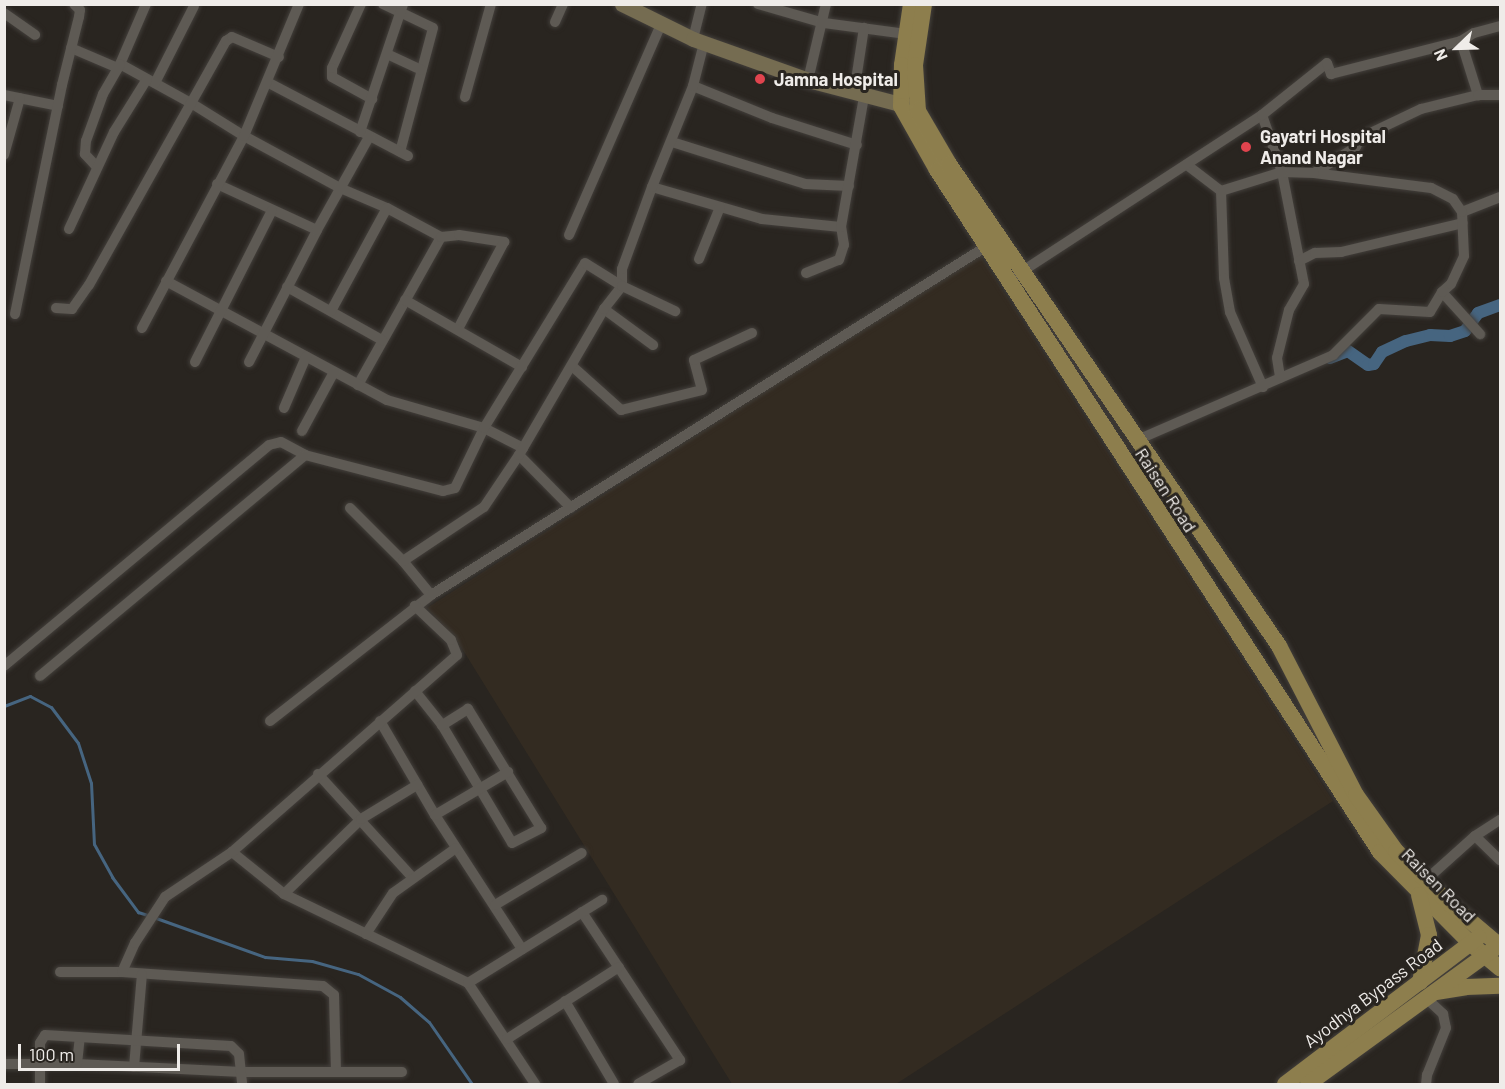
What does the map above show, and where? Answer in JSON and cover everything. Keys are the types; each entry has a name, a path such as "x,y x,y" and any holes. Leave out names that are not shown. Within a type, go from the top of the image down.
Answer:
{"main road":[{"name":"Raisen Road","path":"911,4 902,65 910,106 949,164 992,243 1258,667 1380,852 1500,945"},
{"name":"Raisen Road","path":"910,106 924,4"},
{"name":"Raisen Road","path":"1014,276 1137,440 1282,652 1356,795 1423,886 1471,944 1500,968"},
{"path":"1258,667 1282,652"},
{"path":"1423,886 1429,935 1425,991 1500,986"},
{"name":"Ayodhya Bypass Road","path":"1308,1084 1425,991 1484,933"},
{"name":"Ayodhya Bypass Road","path":"1285,1084 1425,991 1500,945"}],"street":[{"path":"15,314 80,10 74,4"},
{"path":"97,167 85,154 86,141 103,94 119,66 146,4"},
{"path":"142,328 244,136 269,83 300,4"},
{"path":"361,4 332,68 332,77 372,99"},
{"path":"269,83 404,154 411,103 433,28 402,8 382,4"},
{"path":"465,98 491,4"},
{"path":"555,22 563,4"},
{"path":"622,4 698,41 808,80 910,106"},
{"path":"403,561 484,507 521,451 604,309 622,286 622,269 693,86 702,4"},
{"path":"758,4 824,23 906,34"},
{"path":"808,80 824,23 826,4"},
{"path":"69,229 114,132 151,81 194,6"},
{"path":"249,362 262,333 340,188 365,134 372,99 402,8"},
{"path":"6,13 34,35"},
{"path":"569,235 661,24"},
{"path":"1014,276 1262,115 1327,63 1331,74 1461,40 1500,26"},
{"path":"806,273 839,260 844,245 841,227 857,145 864,28"},
{"path":"56,308 72,309 89,285 226,41 232,37 279,57"},
{"path":"1461,40 1478,94"},
{"path":"71,48 151,81 244,136 340,188 387,207 441,237 459,235 504,242 458,329"},
{"path":"387,54 422,70"},
{"path":"693,86 772,118 857,145"},
{"path":"1314,173 1356,147 1360,138 1421,109 1478,94 1500,95"},
{"path":"4,95 58,106"},
{"path":"4,155 20,98"},
{"path":"1262,115 1282,172 1304,284 1289,310 1276,358 1280,378"},
{"path":"672,142 805,184 849,186"},
{"path":"1187,165 1221,191"},
{"path":"1137,440 1333,355 1378,309 1430,312 1442,292 1451,284 1464,256 1462,212 1452,199 1431,188 1314,173 1282,172 1221,191"},
{"path":"217,184 316,230"},
{"path":"652,187 762,219 841,227"},
{"path":"1221,191 1224,278 1230,312 1263,387"},
{"path":"1462,212 1500,196"},
{"path":"331,311 387,207"},
{"path":"699,259 720,207"},
{"path":"195,362 272,210"},
{"path":"1299,261 1315,253 1341,252 1463,223"},
{"path":"358,385 441,237"},
{"path":"270,721 415,606 992,243"},
{"path":"4,666 269,445 281,442 305,455 443,491 455,488 484,428 585,263 622,286 675,311"},
{"path":"166,281 387,400 484,428 521,451 571,508"},
{"path":"287,287 382,339"},
{"path":"1442,292 1480,334"},
{"path":"405,300 522,367"},
{"path":"604,309 653,345"},
{"path":"572,366 621,410 702,390 694,360 752,333"},
{"path":"284,408 306,357"},
{"path":"302,431 334,372"},
{"path":"40,676 305,455"},
{"path":"350,508 403,561 431,596"},
{"path":"122,972 135,944 165,897 232,852 318,774 457,655 451,640 415,606"},
{"path":"415,691 442,725 512,843 541,828 468,709 442,725"},
{"path":"380,721 435,815 522,949"},
{"path":"435,815 508,772"},
{"path":"318,774 412,878"},
{"path":"285,894 361,819 417,785"},
{"path":"1423,886 1474,836 1500,820"},
{"path":"1474,836 1500,860"},
{"path":"366,934 393,893 456,848"},
{"path":"232,852 285,894 468,983 535,1084"},
{"path":"495,905 582,853"},
{"path":"468,983 602,900"},
{"path":"582,912 680,1060 638,1084"},
{"path":"507,1039 618,967"},
{"path":"60,972 122,972 323,986 330,989 334,995 336,1072"},
{"path":"134,1067 142,974"},
{"path":"1425,991 1443,1014 1446,1028 1427,1075 1426,1084"},
{"path":"565,1001 614,1084"},
{"path":"40,1084 40,1043 45,1035 231,1046 238,1054 242,1084"},
{"path":"77,1064 80,1037"},
{"path":"4,1064 77,1064 242,1072 402,1072"},
{"path":"273,1072 277,1084"}],"shaded area":[{"path":"979,254 1333,801 896,1084 732,1084 458,642 427,608"}],"waterway":[{"path":"1330,358 1348,351 1368,365 1374,364 1382,352 1406,341 1430,335 1450,336 1465,331 1478,313 1500,305"},
{"path":"4,706 30,696 51,707 78,743 91,783 94,844 112,877 138,912 150,916"},
{"path":"156,918 265,957 312,961 358,974 400,997 429,1022 472,1084"}],"place":[{"name":"Jamna Hospital","path":"760,79"},
{"name":"Gayatri Hospital Anand Nagar","path":"1246,147"}]}
